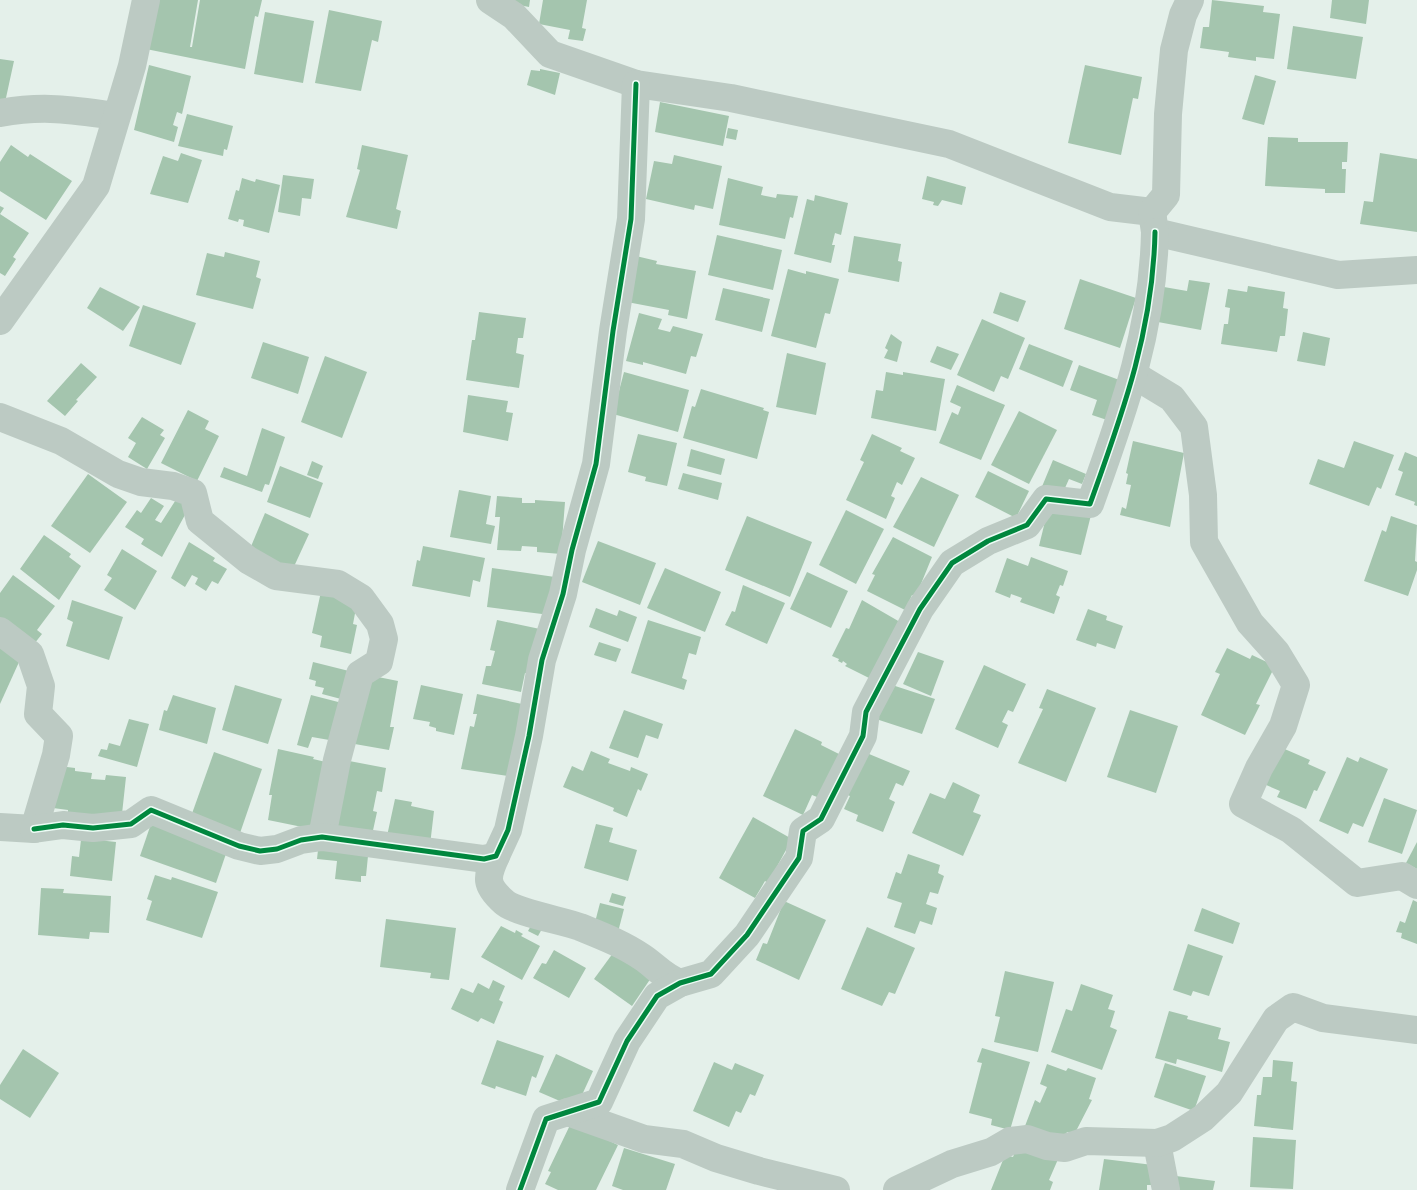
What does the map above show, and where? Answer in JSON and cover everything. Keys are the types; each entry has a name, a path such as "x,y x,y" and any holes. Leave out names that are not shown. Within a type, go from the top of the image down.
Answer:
{"street":[{"path":"0,321 96,186 132,66 146,0"},
{"path":"490,0 514,16 550,54 636,84 732,98 949,144 1110,207 1154,222 1338,275 1417,270"},
{"path":"520,1190 546,1119 598,1102 627,1041 656,996 680,983 711,974 747,935 785,881 799,858 803,831 821,819 863,736 866,712 920,609 952,563 988,541 1026,525 1046,499 1090,504 1123,415 1142,349 1154,268 1154,222 1166,195 1168,114 1174,50 1183,15 1190,0"},
{"path":"636,84 631,220 613,331 596,464 572,550 563,594 542,660 529,736 508,830 487,875 489,885 505,904 578,926 622,944 644,958 664,977 680,983"},
{"path":"0,113 23,108 55,107 116,116"},
{"path":"1134,375 1172,398 1194,427 1203,495 1204,542 1250,623 1276,652 1296,685 1283,726 1259,768 1243,804 1291,830 1357,883 1402,876 1417,885"},
{"path":"0,417 61,441 118,474 141,482 173,486 193,493 200,521 223,542 276,576 338,584 361,598 380,624 384,639 379,662 360,674 339,752 322,837"},
{"path":"0,631 30,654 41,686 38,714 59,736 56,755 34,829"},
{"path":"0,827 34,829 63,825 93,828 131,824 151,810 239,846 260,851 277,849 301,840 322,837 484,859 496,856"},
{"path":"897,1190 937,1181 952,1164 991,1152 1010,1141 1027,1139 1047,1146 1065,1148 1086,1141 1157,1143 1172,1138 1191,1127 1229,1094 1276,1019 1293,1007 1323,1018 1417,1030"},
{"path":"568,1112 644,1138 683,1144 742,1166 836,1190"},
{"path":"1157,1143 1166,1190"}],"building":[{"path":"154,0 198,0 190,47 192,47 200,0 262,0 258,17 255,16 245,69 146,49"},
{"path":"515,0 530,0 529,7 514,4"},
{"path":"543,0 587,0 582,28 586,29 583,41 568,39 570,30 539,24"},
{"path":"1212,0 1264,6 1263,12 1280,14 1274,59 1256,57 1256,61 1228,57 1229,52 1200,48 1203,27 1209,27"},
{"path":"1332,0 1369,0 1366,24 1330,18"},
{"path":"329,10 382,21 378,42 372,40 361,91 315,83"},
{"path":"265,12 314,21 303,83 254,74"},
{"path":"1293,26 1363,37 1356,79 1287,69"},
{"path":"0,59 14,61 4,107 0,107"},
{"path":"149,65 191,76 182,114 177,112 173,125 178,127 174,142 134,130"},
{"path":"1085,65 1142,77 1138,99 1133,98 1121,155 1068,143"},
{"path":"540,69 560,73 555,95 527,85 531,70 540,71"},
{"path":"1255,75 1276,81 1264,125 1242,119"},
{"path":"660,102 729,116 723,146 655,132"},
{"path":"187,114 233,126 227,150 224,149 223,156 178,146"},
{"path":"728,128 738,130 736,140 726,138"},
{"path":"1268,137 1298,138 1298,142 1348,142 1347,162 1342,162 1342,169 1346,169 1345,193 1325,193 1325,189 1265,186"},
{"path":"11,145 28,157 30,154 72,181 46,220 0,191 0,162"},
{"path":"362,145 408,155 396,209 401,211 397,229 346,217 360,170 357,169"},
{"path":"181,153 202,160 188,203 150,194 163,156 178,161"},
{"path":"1380,153 1417,159 1417,232 1360,224 1364,201 1373,202"},
{"path":"674,155 722,166 713,209 695,205 694,210 646,199 654,161 672,164"},
{"path":"283,175 314,179 311,199 302,198 300,216 278,212"},
{"path":"927,176 966,187 962,205 942,200 938,206 933,205 934,202 922,199"},
{"path":"242,178 255,182 256,179 280,185 269,233 243,226 244,220 239,219 238,222 228,219 236,190 239,191"},
{"path":"728,178 763,187 761,195 776,198 777,194 798,196 793,218 790,217 785,239 719,225"},
{"path":"815,195 848,203 841,235 835,233 832,245 835,245 831,263 794,254 807,199 814,201"},
{"path":"0,206 4,208 0,214"},
{"path":"0,214 29,233 13,257 16,259 5,276 0,273"},
{"path":"717,235 782,250 773,290 708,275"},
{"path":"854,236 901,244 898,261 902,262 899,282 848,272"},
{"path":"225,252 260,261 256,277 261,279 253,309 196,295 207,253 224,257"},
{"path":"636,256 657,261 656,264 696,271 687,319 668,315 669,310 627,302"},
{"path":"788,269 806,274 806,271 839,279 830,314 825,313 816,348 771,336"},
{"path":"1080,279 1136,298 1120,348 1064,329"},
{"path":"1189,280 1210,283 1201,330 1158,322 1164,287 1187,291"},
{"path":"1248,286 1285,292 1283,308 1288,309 1285,336 1280,336 1277,352 1221,344 1224,324 1228,324 1230,308 1225,307 1228,289 1247,292"},
{"path":"100,287 140,307 123,331 87,308"},
{"path":"723,288 770,299 762,332 715,320"},
{"path":"1000,292 1026,301 1018,322 993,313"},
{"path":"143,305 196,323 181,365 129,346"},
{"path":"479,312 526,318 523,338 518,338 516,353 524,355 519,388 466,380 472,340 475,340"},
{"path":"639,313 662,319 658,329 670,332 673,326 703,334 696,357 691,356 686,374 643,362 643,365 626,361"},
{"path":"982,319 1025,338 1008,379 1001,376 994,392 957,375"},
{"path":"1303,332 1330,338 1325,366 1297,361"},
{"path":"891,334 902,342 897,362 884,358 888,350 885,348"},
{"path":"263,342 309,357 298,394 251,378"},
{"path":"1029,344 1073,361 1063,387 1019,369"},
{"path":"937,346 959,354 951,370 930,362"},
{"path":"787,353 826,363 816,415 776,407"},
{"path":"325,356 367,372 342,438 301,422"},
{"path":"81,363 97,377 76,400 78,401 65,416 47,401"},
{"path":"1079,365 1122,381 1110,421 1092,415 1097,400 1070,390"},
{"path":"624,372 689,390 678,432 613,414"},
{"path":"886,372 903,375 903,372 945,379 936,431 871,418 876,390 883,391"},
{"path":"957,385 1005,405 981,460 939,443 952,412 958,415 961,407 950,402"},
{"path":"701,389 764,408 763,410 769,412 757,459 683,438 692,406 695,407"},
{"path":"468,395 508,401 506,412 513,413 508,441 463,432"},
{"path":"188,410 209,421 205,429 219,436 197,481 161,463"},
{"path":"1019,411 1057,430 1029,484 991,465"},
{"path":"142,417 164,430 160,435 165,438 147,469 128,457 136,443 128,438"},
{"path":"262,428 285,437 269,485 265,484 262,492 220,477 224,467 247,476"},
{"path":"638,434 677,443 667,486 645,481 646,477 628,472"},
{"path":"872,434 902,448 900,451 915,458 902,485 897,482 891,496 895,498 886,519 846,500 864,462 860,460"},
{"path":"1133,441 1184,453 1170,527 1120,515 1122,507 1126,509 1131,485 1126,484 1128,474 1126,473"},
{"path":"1354,441 1394,455 1381,489 1377,487 1369,506 1309,484 1318,459 1344,468"},
{"path":"691,449 725,459 721,475 687,466"},
{"path":"1405,452 1417,457 1417,506 1414,505 1415,502 1395,495 1403,472 1398,470"},
{"path":"1053,460 1086,474 1082,484 1069,479 1061,497 1041,489"},
{"path":"312,461 323,466 318,479 307,475"},
{"path":"280,466 323,483 310,518 267,502"},
{"path":"988,471 1029,491 1016,518 975,497"},
{"path":"683,473 722,483 718,500 678,489"},
{"path":"88,474 127,502 90,553 51,526"},
{"path":"921,477 959,495 934,547 893,527"},
{"path":"459,490 491,496 486,524 495,526 491,544 450,537"},
{"path":"179,495 192,502 162,557 141,544 144,539 125,527 137,510 141,513 151,498 164,506 155,520 161,523"},
{"path":"497,496 522,498 522,503 535,503 535,500 565,502 561,554 537,552 537,547 522,546 521,551 497,550 500,517 495,517"},
{"path":"1050,501 1092,511 1081,555 1039,546"},
{"path":"846,510 884,529 856,584 819,565"},
{"path":"265,513 309,534 291,573 247,556"},
{"path":"747,516 812,542 790,597 725,570"},
{"path":"1391,516 1417,525 1415,561 1417,562 1417,570 1408,596 1364,581 1382,530 1386,532"},
{"path":"44,535 71,554 69,557 81,566 59,600 20,569"},
{"path":"893,537 932,557 916,596 912,595 905,610 867,591 875,575 872,574"},
{"path":"598,541 656,563 640,605 582,582"},
{"path":"189,542 215,558 213,561 227,569 218,584 212,581 206,591 195,584 198,578 192,575 185,587 171,578"},
{"path":"423,546 485,558 480,582 473,580 470,597 412,586 417,560 420,561"},
{"path":"122,549 157,571 135,610 104,590 112,578 107,575"},
{"path":"1031,557 1068,571 1063,586 1060,585 1056,595 1060,597 1054,614 1020,602 1022,598 1011,594 1010,598 995,592 1007,558 1028,566"},
{"path":"492,568 555,577 550,615 487,607"},
{"path":"665,568 721,592 705,632 647,608"},
{"path":"807,572 848,591 831,628 790,609"},
{"path":"13,575 55,606 37,630 42,634 30,649 0,624 0,593"},
{"path":"743,585 785,603 767,644 725,625 732,611 735,612"},
{"path":"322,587 356,608 353,624 357,625 351,654 320,647 322,636 312,633"},
{"path":"72,600 123,617 109,660 66,646 73,622 67,619"},
{"path":"862,600 900,622 871,679 845,666 847,664 843,661 842,663 838,661 839,659 832,656 846,628 849,629"},
{"path":"596,608 617,616 619,610 637,617 628,642 589,627"},
{"path":"1088,609 1107,616 1106,620 1123,626 1115,649 1097,643 1096,647 1076,640"},
{"path":"497,620 540,629 530,674 525,673 521,692 482,684 486,666 491,666 495,651 490,650"},
{"path":"648,620 701,637 696,655 689,653 682,678 687,680 684,690 631,673"},
{"path":"0,639 24,651 0,704"},
{"path":"599,642 621,649 616,662 594,655"},
{"path":"1227,648 1250,659 1252,655 1275,666 1256,704 1260,705 1245,735 1201,715 1220,674 1215,672"},
{"path":"918,652 944,661 931,696 903,684"},
{"path":"313,662 353,672 341,699 322,694 324,688 315,686 316,681 309,679"},
{"path":"984,665 1026,684 1013,712 1008,710 1002,722 1008,725 998,748 955,729"},
{"path":"368,675 398,681 390,727 394,727 389,750 349,743"},
{"path":"886,683 935,699 922,734 873,718"},
{"path":"235,685 282,699 268,744 222,730"},
{"path":"421,685 463,694 454,735 436,731 436,728 429,726 430,722 413,719"},
{"path":"1047,689 1096,708 1066,782 1018,763 1043,709 1039,708"},
{"path":"477,694 522,704 508,776 461,769 470,726 474,727 477,714 473,714"},
{"path":"173,695 216,708 207,744 159,730 164,710 167,711"},
{"path":"311,695 346,704 335,741 312,737 308,748 297,745"},
{"path":"624,710 663,724 658,739 646,735 638,758 609,748"},
{"path":"1130,710 1178,726 1156,793 1107,777"},
{"path":"129,719 149,724 137,767 98,756 101,749 107,750 109,743 120,746"},
{"path":"795,729 822,742 821,745 843,756 822,799 812,795 803,815 763,796"},
{"path":"1280,747 1310,760 1308,764 1326,772 1317,791 1314,790 1306,809 1277,797 1280,791 1264,784"},
{"path":"278,749 314,757 313,759 330,763 317,830 268,820 272,795 269,795"},
{"path":"857,749 910,771 903,786 896,783 889,799 895,802 883,832 856,821 858,815 844,809 850,796 840,792"},
{"path":"591,751 610,759 608,763 630,771 631,767 648,774 641,791 638,789 627,817 613,811 614,808 563,787 572,766 583,771"},
{"path":"214,752 262,769 238,839 189,822"},
{"path":"1347,757 1358,762 1360,757 1388,769 1363,827 1353,823 1348,834 1319,821"},
{"path":"344,760 386,768 382,792 377,791 373,811 377,812 372,835 330,826"},
{"path":"59,766 75,768 75,771 92,773 91,779 105,780 106,775 126,777 121,823 68,818 68,810 53,808"},
{"path":"953,782 980,795 973,812 981,815 963,856 912,833 930,793 945,799"},
{"path":"1384,798 1417,810 1402,854 1368,842"},
{"path":"395,799 412,802 411,806 434,811 430,845 387,836"},
{"path":"753,817 792,839 768,883 765,881 755,898 719,878"},
{"path":"153,818 229,845 216,883 140,856"},
{"path":"596,824 613,828 609,842 637,850 628,881 584,868"},
{"path":"82,831 98,840 116,842 112,881 70,876 72,856 79,857"},
{"path":"319,841 369,846 366,876 361,876 361,882 335,879 337,861 317,859"},
{"path":"1417,842 1417,869 1406,863"},
{"path":"908,854 940,865 938,873 944,876 938,894 930,892 926,904 937,908 932,925 920,921 915,934 894,927 902,903 887,898 896,872 901,874"},
{"path":"155,875 171,880 172,877 218,892 202,938 146,920 152,901 147,899"},
{"path":"41,888 64,889 63,893 111,896 109,933 90,932 89,939 38,935"},
{"path":"612,893 626,897 623,906 609,902"},
{"path":"1413,900 1417,902 1417,944 1401,938 1402,933 1396,932 1400,921 1405,923"},
{"path":"784,901 826,920 799,980 756,960 763,943 767,944"},
{"path":"600,903 624,909 618,932 594,926"},
{"path":"1202,908 1240,923 1233,944 1194,931"},
{"path":"386,919 456,928 449,980 430,978 431,973 380,967"},
{"path":"533,922 543,927 538,936 528,931"},
{"path":"501,926 515,933 516,930 523,934 521,936 540,946 522,980 481,957"},
{"path":"867,927 915,948 895,994 889,992 882,1006 841,989"},
{"path":"1188,944 1223,956 1209,996 1193,991 1191,996 1173,990"},
{"path":"616,949 653,975 632,1006 594,979"},
{"path":"554,950 586,968 569,998 533,978 542,963 546,964"},
{"path":"1005,971 1054,982 1038,1052 994,1042 1000,1017 995,1016"},
{"path":"493,980 505,986 499,1000 503,1002 494,1024 481,1018 478,1022 451,1009 461,988 473,993 478,983 489,989"},
{"path":"1081,984 1113,995 1108,1009 1115,1011 1110,1027 1117,1030 1102,1070 1051,1052 1066,1009 1072,1011"},
{"path":"1169,1011 1188,1016 1187,1019 1221,1028 1218,1039 1230,1042 1222,1072 1177,1059 1176,1064 1155,1058"},
{"path":"497,1040 544,1056 536,1078 532,1076 526,1096 496,1086 495,1089 481,1084"},
{"path":"982,1048 1030,1062 1010,1130 991,1125 992,1119 969,1113 982,1063 977,1062"},
{"path":"23,1049 59,1073 30,1118 0,1099 0,1085"},
{"path":"556,1054 593,1071 576,1108 539,1092"},
{"path":"1273,1060 1293,1062 1291,1081 1297,1082 1293,1130 1254,1126 1257,1095 1261,1095 1263,1077 1272,1077"},
{"path":"714,1062 732,1070 735,1063 764,1075 755,1096 750,1094 741,1113 736,1111 729,1127 693,1111"},
{"path":"1165,1063 1206,1076 1194,1111 1154,1097"},
{"path":"1047,1064 1066,1071 1068,1068 1096,1078 1089,1099 1092,1100 1075,1133 1067,1132 1063,1141 1025,1126 1035,1100 1040,1103 1047,1087 1040,1084"},
{"path":"571,1123 618,1145 596,1190 558,1190 545,1184 551,1172 548,1171"},
{"path":"1253,1137 1296,1140 1293,1189 1250,1187"},
{"path":"1019,1141 1059,1157 1049,1180 1053,1182 1050,1190 991,1190 1005,1155 1013,1157"},
{"path":"624,1148 675,1164 666,1190 623,1190 612,1186"},
{"path":"1104,1159 1153,1165 1151,1185 1147,1185 1147,1190 1099,1190"},
{"path":"1176,1176 1215,1181 1213,1190 1174,1190"}],"cycle path":[{"path":"34,829 63,825 93,828 131,824 151,810 239,846 260,851 277,849 301,840 322,837 484,859 496,856 508,830 529,736 542,660 563,594 572,550 596,464 613,331 631,219 636,84"},
{"path":"520,1190 546,1119 599,1102 627,1041 657,996 680,983 711,974 747,935 799,858 803,831 821,819 863,736 866,712 920,609 952,563 988,541 1027,525 1046,499 1090,504 1125,404 1134,371 1149,303 1155,232"}]}
